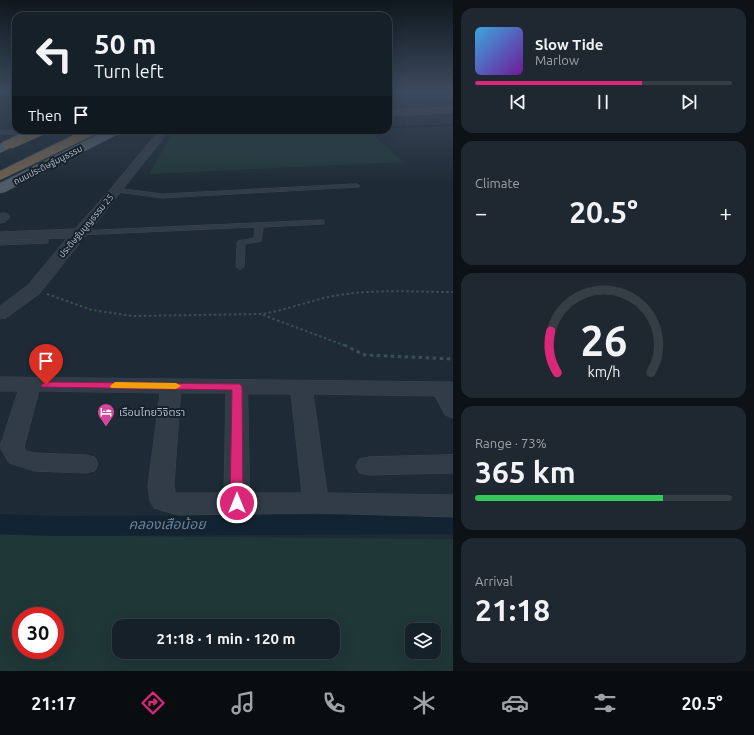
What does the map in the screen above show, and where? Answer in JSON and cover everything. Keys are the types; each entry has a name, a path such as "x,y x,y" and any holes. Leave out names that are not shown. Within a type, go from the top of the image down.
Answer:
{"highway":[{"path":"4,147 34,134"},
{"path":"0,167 71,134"},
{"path":"0,176 86,134"}],"main road":[{"path":"4,147 28,134"},
{"name":"ถนนประดิษฐ์มนูธรรม","path":"0,189 108,134"}],"street":[{"name":"ประดิษฐ์มนูญธรรม 25","path":"0,314 34,289 162,134"},
{"path":"2,241 79,233"},
{"path":"0,384 448,389 453,410"},
{"path":"30,385 12,447 18,457 34,462 86,464"},
{"path":"171,386 161,486 163,501 178,504 316,503 453,506"},
{"path":"237,387 237,503"},
{"path":"301,388 316,503"},
{"path":"368,466 453,464"}],"lane":[{"path":"0,132 12,132"},
{"path":"117,190 162,196 357,186"},
{"path":"79,233 321,222"},
{"path":"240,267 240,243 258,239 259,225"},
{"path":"0,253 2,241 45,241"}],"path":[{"path":"34,289 92,310 133,316 276,313 338,295 377,291 453,292"},
{"path":"262,314 330,339 365,355 453,359"}],"green space":[{"path":"372,134 403,162 149,174 171,135"},
{"path":"0,535 453,539 453,671 0,671"}],"waterway":[{"path":"393,127 453,125"},
{"name":"คลองเสือน้อย","path":"0,524 58,526 453,524"}],"slow traffic":[{"path":"115,386 176,386"}],"place":[{"name":"เรือนไทยวิจิตรา","path":"106,427"}],"route":[{"path":"46,385 237,387 237,503"}]}
